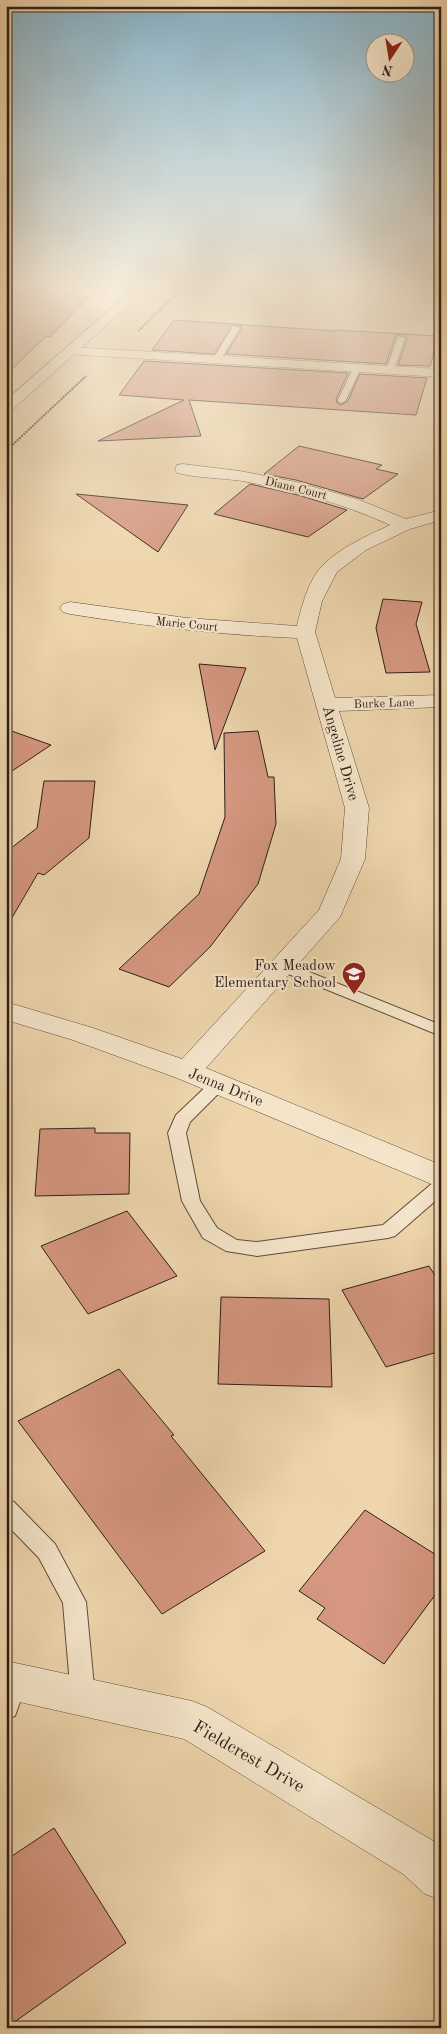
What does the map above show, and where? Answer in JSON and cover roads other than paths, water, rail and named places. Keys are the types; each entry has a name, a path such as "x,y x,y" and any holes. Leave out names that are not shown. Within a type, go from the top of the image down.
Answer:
{"street":[{"path":"6,408 38,380"},
{"name":"Diane Court","path":"183,469 246,476 304,488 377,512 404,525"},
{"path":"305,632 312,601 329,569 360,546 404,525 441,515"},
{"name":"Marie Court","path":"70,608 188,625 245,630 305,632"},
{"name":"Angeline Drive","path":"187,1071 331,912 353,859 357,808 305,632"},
{"name":"Burke Lane","path":"328,705 441,701"},
{"name":"Jenna Drive","path":"6,1011 83,1034 187,1071 441,1177"},
{"name":"Fieldcrest Drive","path":"9,1690 83,1697 192,1721 419,1858 441,1878"}],"lane":[{"path":"342,400 351,380"},
{"path":"282,966 441,1031"},
{"path":"219,1084 182,1119 177,1133 191,1201 210,1233 233,1246 257,1249 388,1231 441,1186"},
{"path":"6,1510 47,1551 74,1602 83,1697"}],"place":[{"name":"Fox Meadow Elementary School","path":"354,995"}]}
